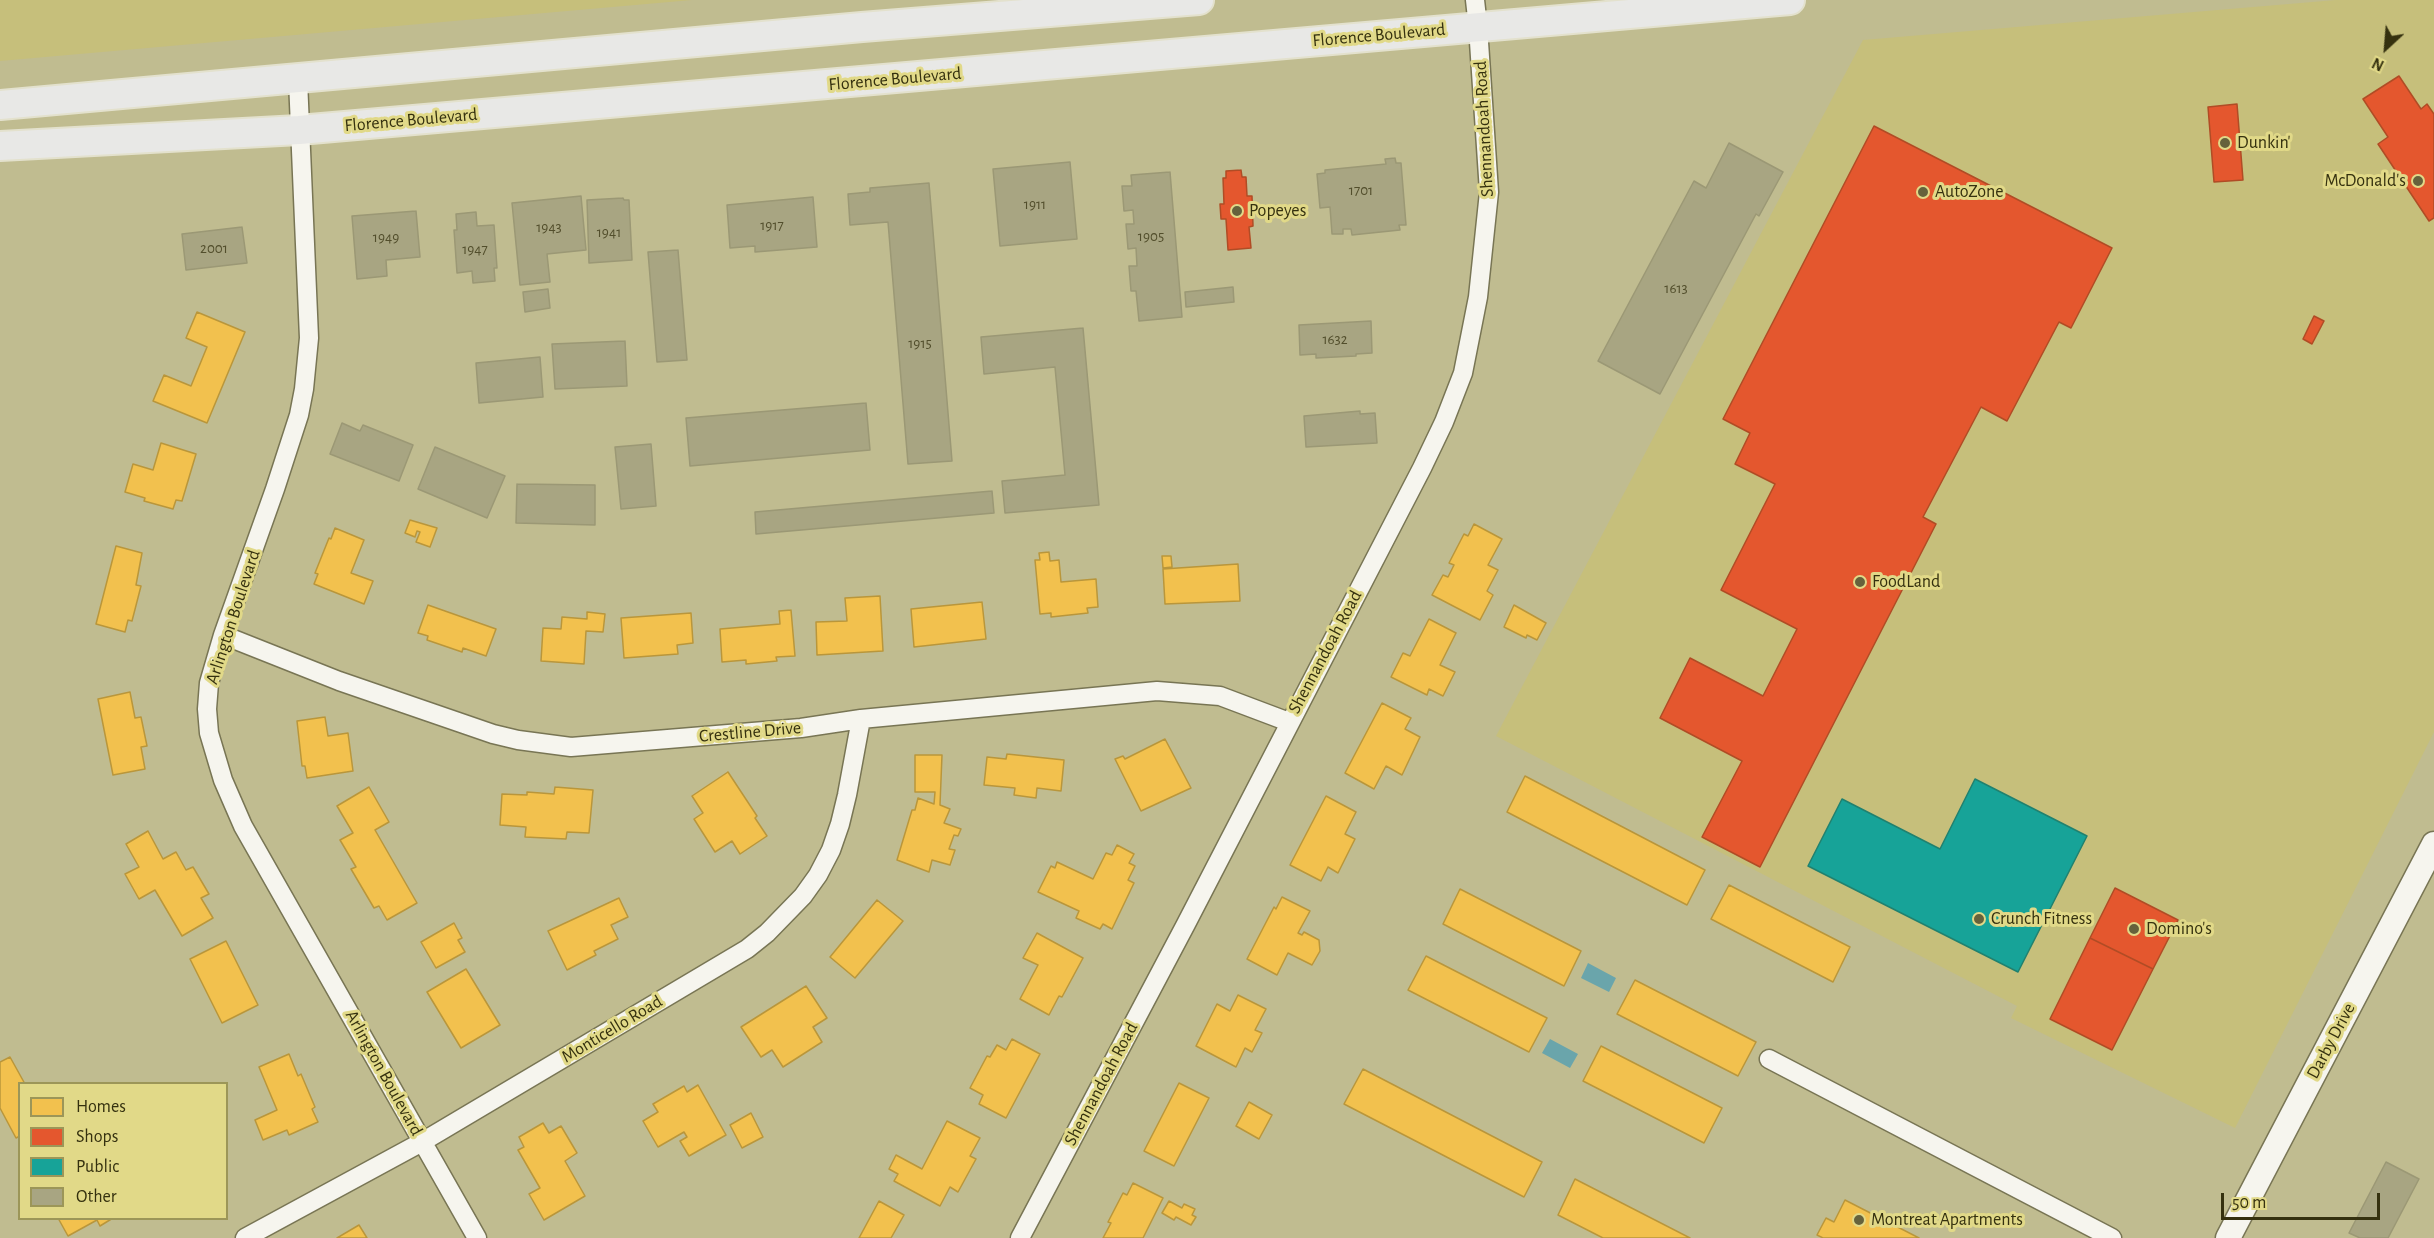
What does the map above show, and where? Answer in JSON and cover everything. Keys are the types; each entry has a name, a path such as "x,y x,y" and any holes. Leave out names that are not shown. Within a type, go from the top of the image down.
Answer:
{"highway":[{"path":"0,105 298,80 862,27 1199,0"},
{"name":"Florence Boulevard","path":"0,146 299,130 1476,13 1790,0"}],"main road":[{"name":"Darby Drive","path":"2228,1238 2434,844"}],"street":[{"name":"Shennandoah Road","path":"1020,1238 1186,924 1444,422 1462,373 1478,297 1489,192 1476,13"},
{"name":"Arlington Boulevard","path":"298,80 309,338 304,388 299,415 223,635 209,683 207,709 209,734 223,780 243,826 477,1238"},
{"name":"Crestline Drive","path":"223,635 416,709 493,734 545,745 571,747 801,728 861,719 1157,691 1220,696 1289,722"},
{"name":"Monticello Road","path":"245,1238 422,1142 747,949 767,933 803,896 831,850 845,805 861,719"},
{"path":"1769,1059 2112,1238"}],"shaded area":[{"path":"0,0 692,0 0,61"},
{"path":"2336,0 2434,0 2434,732 2235,1128 2011,1018 2017,1006 1496,736 1863,40"}],"water":[{"path":"1588,963 1616,978 1609,992 1581,978"},
{"path":"1550,1039 1578,1054 1570,1068 1542,1053"}],"building: Homes":[{"path":"197,312 245,332 207,423 153,401 164,375 191,386 207,347 186,338"},
{"path":"161,443 196,454 182,501 176,500 173,509 144,501 145,498 125,492 133,464 153,470"},
{"path":"410,520 437,528 430,547 416,542 420,532 417,531 415,537 405,533"},
{"path":"1474,524 1502,539 1488,565 1498,570 1487,591 1493,595 1480,620 1432,595 1443,575 1448,577 1454,565 1449,563 1464,534 1468,536"},
{"path":"335,528 364,540 351,573 373,581 364,604 314,584 318,574 315,573"},
{"path":"116,546 142,553 136,585 141,586 132,621 128,620 125,632 96,624"},
{"path":"1049,552 1050,561 1059,560 1061,582 1096,579 1098,607 1087,608 1088,613 1051,617 1051,613 1040,614 1035,560 1040,560 1039,553"},
{"path":"1162,556 1171,556 1172,567 1163,568"},
{"path":"1238,564 1240,601 1165,604 1163,569"},
{"path":"880,596 883,651 817,655 816,622 847,621 845,598"},
{"path":"982,602 986,639 914,647 911,609"},
{"path":"428,605 496,629 486,656 463,648 462,652 427,640 428,636 418,633"},
{"path":"1514,605 1546,623 1537,640 1527,635 1526,638 1504,627"},
{"path":"791,610 795,656 776,657 777,661 746,664 746,660 722,662 720,629 780,624 779,611"},
{"path":"587,612 605,614 603,632 586,631 584,664 541,661 543,628 561,629 562,617 587,619"},
{"path":"691,613 693,643 677,645 678,654 624,658 621,618"},
{"path":"1429,619 1456,633 1440,665 1455,672 1443,696 1429,689 1427,695 1391,677 1403,653 1410,656"},
{"path":"130,692 135,718 141,717 147,746 141,747 145,769 113,775 98,699"},
{"path":"1382,703 1411,718 1405,729 1420,737 1402,775 1386,766 1374,789 1345,773"},
{"path":"325,717 328,736 348,733 353,771 307,778 305,766 302,766 297,721"},
{"path":"1165,739 1191,788 1141,811 1115,759 1123,756 1125,759"},
{"path":"1007,754 1064,760 1061,791 1037,788 1036,798 1014,795 1015,788 984,785 987,757 1006,759"},
{"path":"915,755 942,755 940,805 950,809 944,823 961,829 958,836 954,835 949,849 955,850 950,865 932,860 929,872 897,860 912,810 915,810 918,798 934,804 935,792 915,792"},
{"path":"728,772 757,816 755,818 767,836 740,854 732,841 715,852 694,819 703,813 692,796"},
{"path":"1525,776 1705,870 1687,905 1507,812"},
{"path":"369,787 389,822 375,830 417,903 387,920 379,906 374,908 351,869 356,867 340,840 353,833 337,806"},
{"path":"555,787 593,790 589,833 567,832 566,839 525,837 526,827 500,825 502,794 527,795 527,792 554,794"},
{"path":"1326,796 1356,812 1345,834 1355,839 1338,873 1328,867 1321,881 1290,865"},
{"path":"148,831 163,859 176,852 186,870 193,867 209,894 201,898 213,918 182,936 155,890 139,899 125,874 139,867 126,844"},
{"path":"1117,845 1134,854 1129,863 1135,866 1128,880 1134,883 1112,929 1103,924 1100,929 1076,918 1079,911 1038,892 1051,866 1055,868 1057,862 1093,879 1106,853 1112,855"},
{"path":"1729,885 1850,947 1833,982 1711,919"},
{"path":"1460,889 1581,951 1564,986 1443,924"},
{"path":"1282,897 1310,911 1298,933 1302,935 1304,932 1319,940 1320,951 1312,965 1288,953 1277,975 1247,959 1274,907 1276,909"},
{"path":"619,898 628,917 611,925 618,939 594,951 596,955 567,970 548,931"},
{"path":"877,900 903,921 855,978 830,957"},
{"path":"454,923 462,938 458,940 465,952 436,968 421,942"},
{"path":"1037,933 1083,958 1062,997 1059,996 1049,1015 1020,999 1038,965 1023,958"},
{"path":"226,941 258,1005 222,1023 190,959"},
{"path":"1426,956 1547,1018 1529,1052 1408,990"},
{"path":"466,969 500,1025 461,1048 427,992"},
{"path":"1635,980 1756,1042 1738,1076 1617,1014"},
{"path":"806,986 827,1018 813,1027 822,1042 783,1067 772,1050 761,1057 741,1027"},
{"path":"1238,995 1266,1009 1255,1030 1262,1033 1252,1052 1245,1048 1236,1067 1196,1046 1217,1004 1230,1011"},
{"path":"1012,1039 1040,1054 1006,1118 979,1104 983,1095 970,1088 987,1056 990,1057 997,1045 1006,1050"},
{"path":"1601,1046 1722,1108 1704,1143 1583,1081"},
{"path":"289,1054 298,1076 301,1074 315,1107 312,1109 318,1122 289,1135 287,1130 263,1140 255,1120 277,1110 259,1067"},
{"path":"10,1057 24,1082 18,1082 18,1137 16,1138 0,1108 0,1062"},
{"path":"1363,1069 1542,1162 1524,1197 1344,1104"},
{"path":"1179,1083 1209,1098 1174,1166 1144,1151"},
{"path":"698,1085 726,1135 689,1156 680,1141 687,1137 684,1132 658,1147 643,1121 658,1112 653,1104 684,1086 687,1092"},
{"path":"1249,1102 1272,1115 1259,1139 1236,1126"},
{"path":"751,1113 763,1137 742,1148 730,1125"},
{"path":"947,1121 980,1138 970,1156 976,1159 958,1192 950,1187 940,1206 894,1181 898,1174 889,1169 896,1155 922,1169"},
{"path":"543,1123 549,1133 561,1126 577,1153 565,1161 585,1196 544,1220 529,1194 540,1188 518,1150 524,1147 519,1137"},
{"path":"1575,1179 1690,1238 1603,1238 1558,1215"},
{"path":"1133,1183 1163,1198 1143,1238 1103,1238 1111,1223 1108,1222 1123,1193 1127,1195"},
{"name":"Montreat Apartments","path":"1845,1200 1919,1238 1823,1238 1817,1235 1826,1218 1834,1222"},
{"path":"879,1201 904,1215 891,1238 859,1238"},
{"path":"1169,1201 1182,1208 1184,1204 1195,1209 1192,1215 1196,1217 1191,1225 1176,1217 1174,1220 1162,1213"},
{"path":"59,1220 97,1220 68,1236"},
{"path":"97,1220 110,1220 100,1226"},
{"path":"359,1225 367,1238 337,1238"}],"building: Shops":[{"name":"McDonald's","path":"2399,76 2421,109 2427,104 2434,114 2434,218 2429,221 2378,144 2388,137 2363,99"},
{"name":"Dunkin'","path":"2237,104 2243,180 2214,182 2208,107"},
{"path":"1874,126 2112,248 2071,328 2059,322 2007,421 1981,407 1923,517 1936,524 1760,867 1702,837 1742,761 1660,718 1690,658 1763,696 1797,629 1721,590 1775,484 1735,464 1750,433 1723,419"},
{"name":"Popeyes","path":"1241,170 1242,177 1246,177 1247,196 1252,196 1253,226 1249,227 1251,248 1228,250 1226,219 1221,219 1220,204 1224,204 1223,178 1226,178 1226,171"},
{"path":"2314,316 2324,321 2312,344 2303,339"},
{"name":"Domino's","path":"2115,888 2178,920 2153,969 2090,938"},
{"path":"2090,938 2153,969 2112,1050 2050,1019"}],"building: Public":[{"name":"Crunch Fitness","path":"1975,779 2087,836 2018,972 1808,866 1842,799 1940,849"}],"building: Other":[{"path":"1729,143 1783,172 1759,216 1756,214 1660,394 1598,361 1694,181 1706,188"},
{"path":"1395,158 1396,163 1401,163 1406,225 1399,225 1400,230 1352,235 1351,229 1343,229 1343,234 1332,234 1330,207 1320,208 1317,174 1325,173 1325,170 1386,164 1385,159"},
{"path":"1070,162 1077,239 1000,246 993,169"},
{"path":"1170,172 1182,317 1139,321 1136,291 1131,291 1129,266 1137,266 1136,248 1128,249 1126,224 1134,224 1133,210 1124,211 1122,186 1132,186 1131,175"},
{"path":"929,183 952,461 908,464 888,222 850,225 848,194 870,192 870,188"},
{"path":"581,196 586,250 547,254 550,282 520,285 512,203"},
{"path":"813,197 817,247 755,252 755,246 730,248 727,205"},
{"path":"623,198 629,200 632,260 589,263 587,200"},
{"path":"416,211 420,257 386,260 387,276 357,279 352,216"},
{"path":"476,212 477,226 494,225 497,268 494,268 495,281 473,283 472,271 457,273 454,230 457,230 456,214"},
{"path":"242,227 247,263 186,270 182,234"},
{"path":"678,250 687,360 657,362 648,252"},
{"path":"1233,287 1234,302 1186,307 1185,292"},
{"path":"548,289 550,308 525,312 523,292"},
{"path":"1371,321 1372,353 1316,358 1316,354 1300,355 1299,325"},
{"path":"1083,328 1099,505 1005,513 1002,481 1065,475 1055,367 984,374 981,337"},
{"path":"625,341 627,386 555,389 552,344"},
{"path":"540,357 543,397 479,403 476,363"},
{"path":"866,403 870,450 690,466 686,418"},
{"path":"1360,411 1360,414 1375,413 1377,443 1306,447 1304,416"},
{"path":"342,423 360,431 363,425 413,445 399,481 330,454"},
{"path":"651,444 656,506 621,509 615,447"},
{"path":"435,447 505,476 487,518 418,489"},
{"path":"517,484 595,485 595,525 516,523"},
{"path":"992,491 994,513 756,534 755,512"},
{"path":"2386,1162 2419,1179 2388,1238 2360,1238 2349,1233"}],"place":[{"name":"Dunkin'","path":"2225,143"},
{"name":"McDonald's","path":"2418,181"},
{"name":"AutoZone","path":"1923,192"},
{"name":"Popeyes","path":"1237,211"},
{"name":"FoodLand","path":"1860,582"},
{"name":"Crunch Fitness","path":"1979,919"},
{"name":"Domino's","path":"2134,929"},
{"name":"Montreat Apartments","path":"1859,1220"}]}
